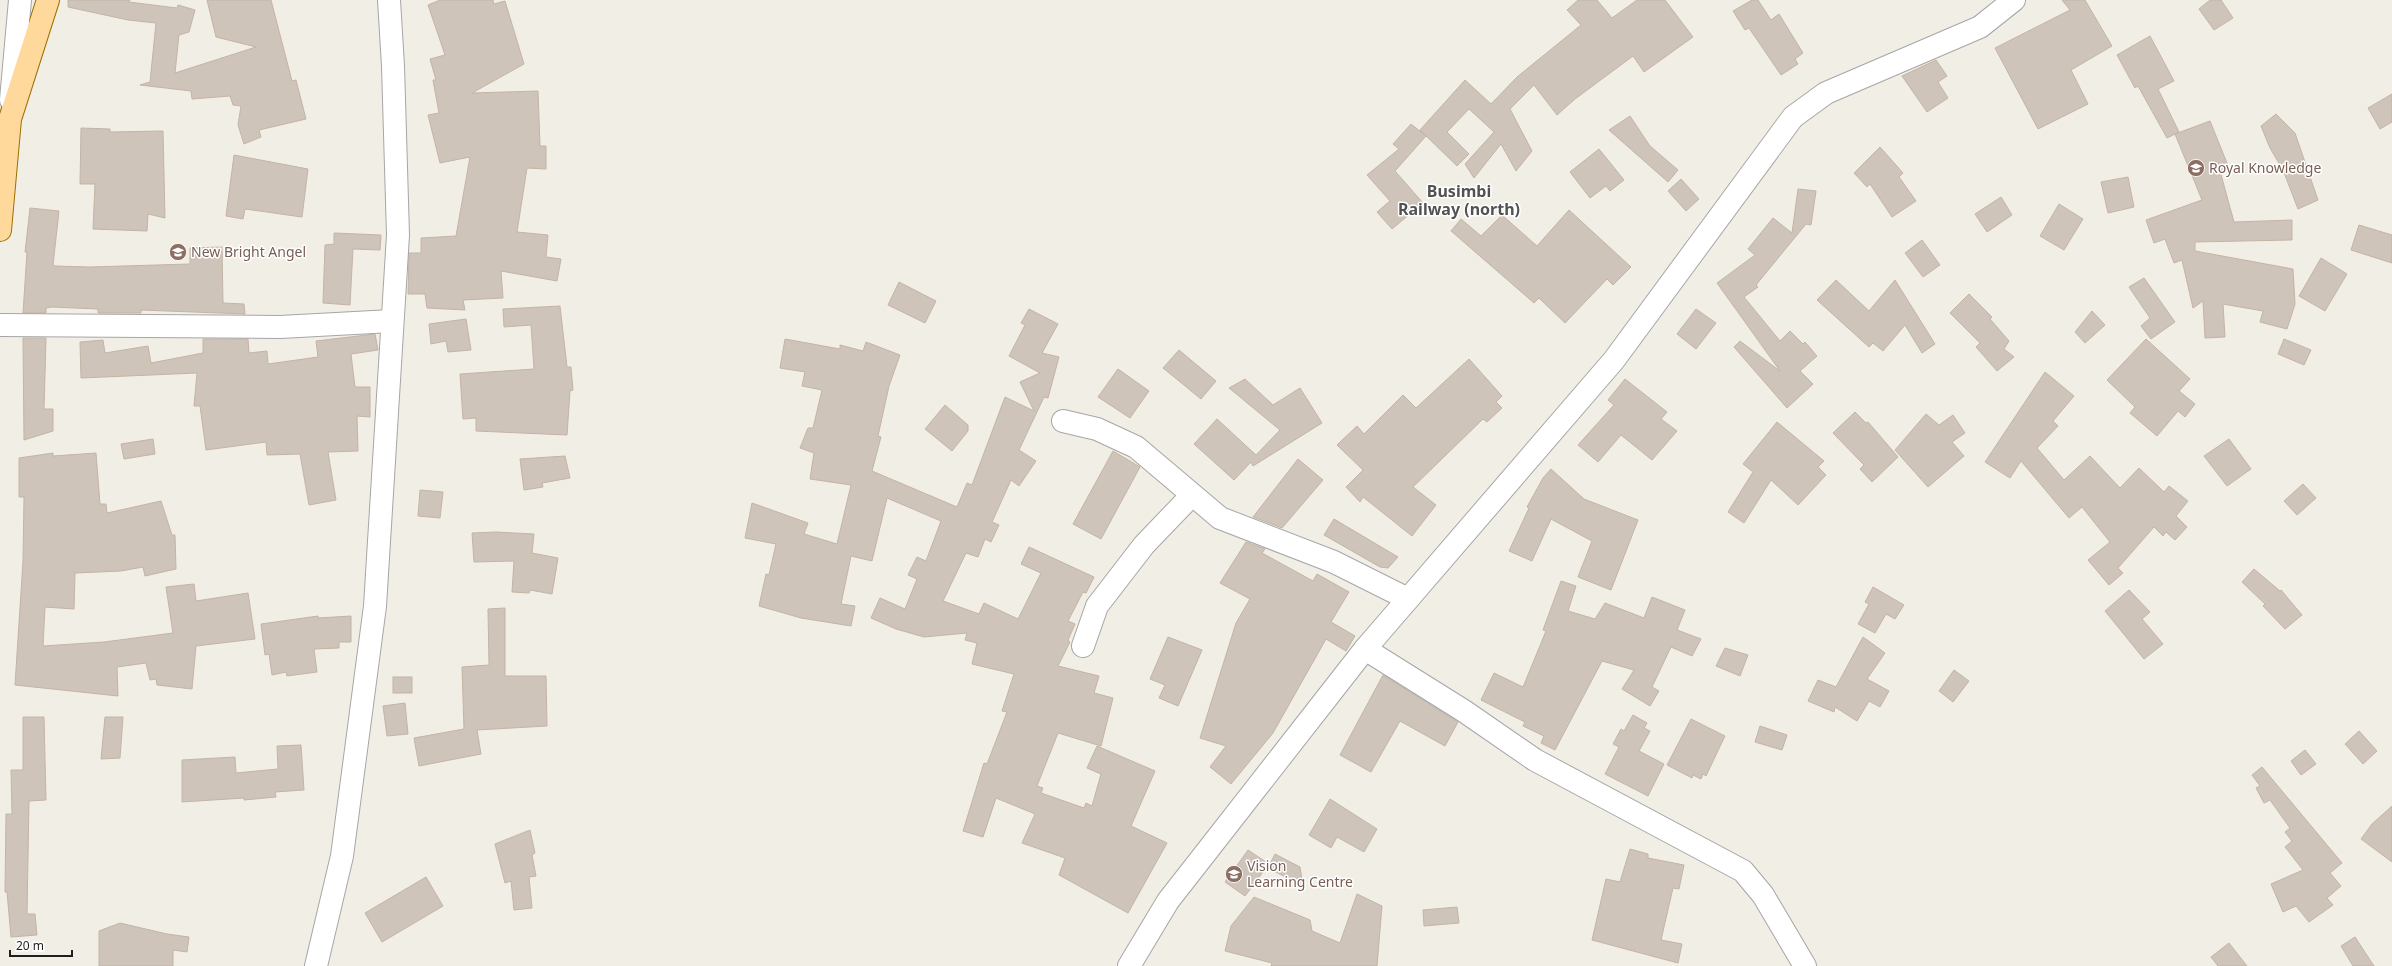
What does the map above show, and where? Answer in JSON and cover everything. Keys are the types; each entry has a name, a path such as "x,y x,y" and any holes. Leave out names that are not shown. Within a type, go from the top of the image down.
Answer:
{"main road":[{"path":"0,230 10,119 48,0"}],"street":[{"path":"10,119 20,0"},
{"path":"316,966 342,856 375,606 398,236 389,0"},
{"path":"1129,966 1168,901 1365,649 1614,360 1793,117 1826,93 1980,26 2014,0"},
{"path":"0,325 280,327 392,321"},
{"path":"1063,421 1097,429 1136,448 1220,518 1334,562 1408,599"},
{"path":"1083,646 1097,606 1144,545 1192,495"},
{"path":"1365,649 1464,711 1534,760 1742,871 1763,895 1805,966"}],"building":[{"path":"68,0 130,0 129,2 177,8 178,5 195,10 189,32 179,35 175,73 256,47 216,37 207,0 271,0 292,81 296,80 306,119 259,130 261,137 244,144 238,125 241,106 233,105 230,96 192,99 191,91 140,85 150,82 156,23 128,20 68,7"},
{"path":"440,0 493,0 494,4 505,1 524,64 472,93 538,91 540,146 546,146 546,169 527,168 517,232 548,235 546,257 561,259 557,281 501,271 503,298 463,300 465,310 427,308 425,294 408,294 409,253 421,253 421,238 456,236 470,157 440,163 428,115 439,113 433,80 436,80 430,59 445,55 428,5"},
{"path":"1578,0 1597,0 1612,18 1637,0 1665,0 1693,37 1644,72 1633,56 1575,99 1557,115 1534,85 1510,109 1532,151 1516,171 1501,144 1474,178 1465,164 1494,132 1469,109 1447,132 1469,154 1457,166 1420,130 1465,80 1491,104 1517,77 1581,25 1567,10"},
{"path":"1752,0 1758,0 1771,20 1779,14 1803,53 1795,59 1798,64 1781,75 1749,28 1745,30 1733,11"},
{"path":"2062,0 2085,0 2112,46 2071,70 2088,104 2038,129 1995,48 2070,10"},
{"path":"2210,0 2221,0 2233,18 2214,30 2199,9"},
{"path":"2150,36 2174,81 2158,89 2179,132 2167,138 2138,86 2135,88 2117,55"},
{"path":"1936,60 1947,76 1938,82 1948,98 1927,112 1902,76"},
{"path":"2392,94 2392,122 2380,129 2368,108"},
{"path":"2276,114 2295,133 2318,200 2298,209 2283,170 2270,148 2261,126"},
{"path":"1630,116 1650,146 1678,170 1668,182 1609,130"},
{"path":"2210,121 2229,168 2220,171 2234,222 2292,220 2292,240 2195,242 2195,251 2293,269 2295,304 2287,329 2260,322 2263,311 2223,304 2225,337 2205,338 2203,301 2193,308 2182,260 2174,263 2165,239 2154,243 2146,220 2202,200 2175,134"},
{"path":"1411,124 1426,136 1395,171 1423,203 1392,229 1377,212 1390,201 1367,175 1399,149 1393,144"},
{"path":"81,128 110,129 110,132 163,131 165,218 148,214 147,231 93,229 95,184 80,184"},
{"path":"1880,147 1903,173 1899,177 1916,201 1892,217 1870,184 1867,187 1854,173"},
{"path":"1599,149 1624,180 1610,191 1606,186 1590,198 1570,172"},
{"path":"234,155 308,169 302,217 245,209 243,219 226,216"},
{"path":"2128,177 2134,207 2108,213 2101,182"},
{"path":"1681,179 1699,199 1686,211 1668,191"},
{"path":"1798,189 1816,191 1811,225 1806,224 1756,285 1758,287 1744,297 1780,341 1790,331 1803,344 1805,342 1817,356 1800,371 1813,384 1787,408 1734,347 1740,341 1780,371 1717,283 1755,255 1748,249 1773,218 1792,233"},
{"path":"2001,197 2012,215 1987,232 1975,214"},
{"path":"2059,204 2083,219 2064,250 2040,236"},
{"path":"30,208 59,211 53,265 55,266 90,267 190,264 190,248 222,247 223,303 244,304 245,314 141,310 141,313 98,313 98,309 52,307 46,308 46,313 23,313 27,252 25,252"},
{"path":"1569,210 1631,267 1613,285 1607,279 1565,323 1539,298 1534,303 1451,231 1461,219 1481,236 1502,215 1537,246"},
{"path":"2359,225 2392,235 2392,263 2351,250"},
{"path":"334,233 381,235 380,250 353,249 350,305 323,303 325,245 334,244"},
{"path":"1922,240 1940,265 1923,277 1905,253"},
{"path":"2321,258 2347,274 2325,311 2299,296"},
{"path":"2144,278 2175,322 2151,339 2141,326 2150,318 2129,287"},
{"path":"1836,280 1869,311 1895,280 1935,344 1922,353 1905,325 1883,351 1873,343 1869,347 1817,300"},
{"path":"899,282 936,301 925,323 888,305"},
{"path":"1969,294 1992,317 1990,319 2009,341 2004,349 2014,357 1997,371 1976,347 1980,343 1950,313"},
{"path":"560,306 567,367 571,367 573,390 570,391 567,435 476,431 476,418 463,419 460,374 534,369 531,325 504,327 503,309"},
{"path":"1029,309 1058,324 1042,353 1059,357 1048,398 1044,397 1019,450 1036,461 1019,486 1011,480 992,522 999,525 991,542 985,539 978,557 966,553 943,601 979,614 984,603 1018,619 1041,573 1021,564 1029,547 1094,577 1086,593 1083,592 1068,621 1075,624 1068,640 1070,642 1058,666 1099,676 1094,693 1113,698 1101,746 1058,733 1037,786 1043,788 1041,793 1084,808 1086,803 1092,806 1101,774 1087,768 1097,746 1155,771 1131,826 1167,843 1128,913 1059,875 1065,858 1022,843 1035,814 996,798 983,837 963,831 984,763 987,764 1007,712 1002,711 1014,674 972,664 977,643 965,640 967,633 924,637 896,629 871,618 880,598 905,609 917,579 908,575 917,557 926,561 941,521 887,498 872,561 851,556 841,604 855,606 851,626 801,618 759,606 766,574 769,575 776,544 745,538 752,503 808,523 804,534 837,544 851,485 810,479 814,453 800,448 808,428 813,428 822,390 802,386 805,372 780,368 785,339 840,349 840,345 863,351 866,342 900,355 889,386 878,436 881,437 872,471 957,507 967,483 972,485 1005,397 1034,411 1020,382 1040,373 1009,356 1025,325 1021,323"},
{"path":"1696,309 1716,323 1696,349 1677,334"},
{"path":"2092,311 2105,325 2085,343 2075,332"},
{"path":"466,319 471,350 448,352 446,341 431,344 429,324"},
{"path":"375,334 378,350 351,354 355,387 370,387 370,417 357,416 358,451 328,452 336,500 309,505 300,454 267,455 266,442 206,450 200,406 194,406 197,373 81,378 80,342 103,340 105,353 148,346 151,363 203,353 203,339 248,339 249,353 267,351 268,364 318,357 316,341"},
{"path":"23,338 46,338 44,409 53,409 53,431 24,440"},
{"path":"2146,339 2190,379 2179,391 2195,404 2185,417 2178,411 2157,436 2130,413 2135,407 2107,380"},
{"path":"2284,339 2311,350 2304,365 2278,354"},
{"path":"1179,350 1216,381 1201,399 1163,368"},
{"path":"1469,359 1502,396 1496,402 1502,408 1487,422 1483,419 1413,487 1436,505 1412,536 1363,497 1360,502 1346,487 1363,470 1337,445 1357,426 1364,434 1403,395 1416,408"},
{"path":"1118,369 1149,391 1130,418 1098,397"},
{"path":"2045,372 2074,396 2053,421 2058,426 2037,448 2064,480 2090,456 2120,488 2139,468 2164,492 2169,486 2188,501 2176,516 2187,527 2175,540 2166,532 2163,536 2154,527 2118,568 2123,573 2109,585 2088,560 2110,542 2082,507 2069,518 2021,461 2010,478 1985,462"},
{"path":"1245,379 1273,405 1300,388 1322,423 1253,466 1251,462 1234,480 1194,444 1217,419 1256,455 1280,430 1229,388"},
{"path":"1625,379 1667,412 1661,419 1677,431 1652,460 1621,435 1598,462 1578,445 1614,405 1608,400"},
{"path":"945,405 968,425 968,431 952,451 925,429"},
{"path":"1855,412 1866,423 1868,422 1898,457 1872,482 1860,469 1864,465 1833,433"},
{"path":"1926,414 1939,425 1953,415 1965,433 1952,442 1964,456 1928,487 1895,450"},
{"path":"1777,422 1824,461 1818,467 1826,475 1798,505 1771,480 1744,523 1728,512 1753,472 1743,464"},
{"path":"153,439 155,454 124,459 121,444"},
{"path":"2229,439 2251,469 2227,486 2204,456"},
{"path":"1113,451 1140,467 1101,539 1073,524"},
{"path":"53,453 53,456 96,453 100,504 106,504 107,513 161,501 172,535 175,535 176,569 145,576 143,567 121,571 75,573 74,609 45,607 43,646 104,642 173,633 166,587 194,584 196,601 248,593 255,639 196,646 192,689 157,685 156,679 150,680 146,663 117,667 118,696 15,685 23,561 24,497 19,497 19,458"},
{"path":"565,456 570,478 542,483 543,487 524,490 520,459"},
{"path":"1298,459 1323,480 1282,528 1253,517"},
{"path":"1551,469 1584,499 1638,520 1611,590 1578,577 1592,541 1551,519 1532,561 1509,551 1529,508 1527,507 1543,478"},
{"path":"2303,484 2316,498 2297,515 2284,501"},
{"path":"420,490 443,492 440,518 418,516"},
{"path":"1334,519 1398,557 1388,568 1380,567 1324,535"},
{"path":"496,532 534,534 532,553 558,558 552,594 530,590 529,593 512,592 514,561 474,562 472,533"},
{"path":"1246,542 1265,549 1262,553 1313,581 1317,574 1349,592 1331,622 1355,636 1346,651 1326,639 1273,733 1231,784 1210,767 1226,746 1200,738 1236,623 1250,599 1220,583"},
{"path":"2254,569 2280,591 2281,590 2302,615 2285,629 2263,606 2265,604 2242,582"},
{"path":"1561,581 1576,586 1568,611 1595,619 1605,603 1644,618 1652,597 1685,610 1677,630 1701,639 1692,656 1671,647 1652,687 1659,691 1650,706 1622,689 1634,670 1602,661 1555,750 1541,743 1544,736 1523,726 1525,722 1481,700 1494,673 1523,687 1546,631 1543,630"},
{"path":"1873,587 1904,605 1895,619 1886,614 1875,633 1858,624 1869,604 1865,602"},
{"path":"2129,590 2150,612 2142,619 2163,644 2144,659 2105,611"},
{"path":"505,608 505,676 546,676 547,726 477,730 481,754 419,766 414,738 464,729 462,667 489,665 488,609"},
{"path":"318,616 318,618 351,616 351,642 339,642 339,648 314,649 317,672 287,676 286,672 272,675 269,654 265,655 261,624"},
{"path":"1168,637 1202,650 1178,706 1159,698 1165,685 1150,679"},
{"path":"1863,637 1885,653 1867,679 1889,691 1880,707 1869,701 1857,721 1835,707 1834,712 1808,701 1818,680 1836,687"},
{"path":"1725,648 1748,655 1740,676 1716,666"},
{"path":"1954,670 1969,681 1953,702 1939,691"},
{"path":"1383,675 1458,722 1445,746 1400,721 1371,772 1340,755"},
{"path":"393,677 412,677 412,693 393,693"},
{"path":"405,703 408,734 387,736 383,706"},
{"path":"1633,715 1647,723 1644,728 1650,731 1639,751 1664,764 1648,796 1605,774 1619,747 1613,744 1621,729 1624,731"},
{"path":"23,717 44,717 46,800 29,801 27,914 35,914 37,935 11,937 7,892 5,892 6,814 12,814 11,770 23,770"},
{"path":"105,717 123,717 120,758 101,759"},
{"path":"1691,719 1725,736 1706,776 1703,774 1701,779 1693,775 1692,778 1667,765"},
{"path":"1760,726 1787,735 1782,750 1755,742"},
{"path":"2359,731 2377,751 2363,764 2345,744"},
{"path":"301,745 304,790 275,792 276,797 244,800 244,798 182,802 182,760 235,757 236,773 278,769 277,746"},
{"path":"2305,750 2316,764 2301,775 2291,761"},
{"path":"2262,767 2342,863 2330,873 2341,886 2327,898 2333,905 2309,922 2296,906 2283,912 2271,884 2303,870 2285,847 2292,841 2285,832 2290,828 2270,800 2264,803 2256,788 2260,786 2252,775"},
{"path":"1330,799 1377,829 1364,852 1337,837 1331,848 1309,835"},
{"path":"2392,806 2392,862 2361,839 2372,824"},
{"path":"530,830 535,853 532,855 536,876 529,877 532,908 514,910 511,881 505,883 495,844"},
{"path":"1630,849 1648,854 1648,858 1684,865 1679,889 1673,888 1661,940 1682,944 1678,963 1592,940 1606,879 1620,882"},
{"path":"1248,850 1269,864 1245,896 1225,882"},
{"path":"1275,854 1300,867 1303,886 1268,868"},
{"path":"426,877 443,906 382,942 365,913"},
{"path":"1357,894 1382,906 1377,966 1271,966 1272,963 1225,951 1231,926 1254,897 1310,920 1312,931 1340,943"},
{"path":"1457,907 1459,923 1424,926 1423,910"},
{"path":"120,923 167,934 189,937 187,952 173,950 173,966 99,966 99,931"},
{"path":"2355,937 2374,966 2353,966 2341,946"},
{"path":"2229,943 2247,966 2218,966 2211,957"}],"place":[{"name":"Royal Knowledge","path":"2196,168"},
{"name":"New Bright Angel","path":"178,252"},
{"name":"Vision Learning Centre","path":"1234,874"}],"district":[{"name":"Busimbi Railway (north)","path":"1459,200"}]}
